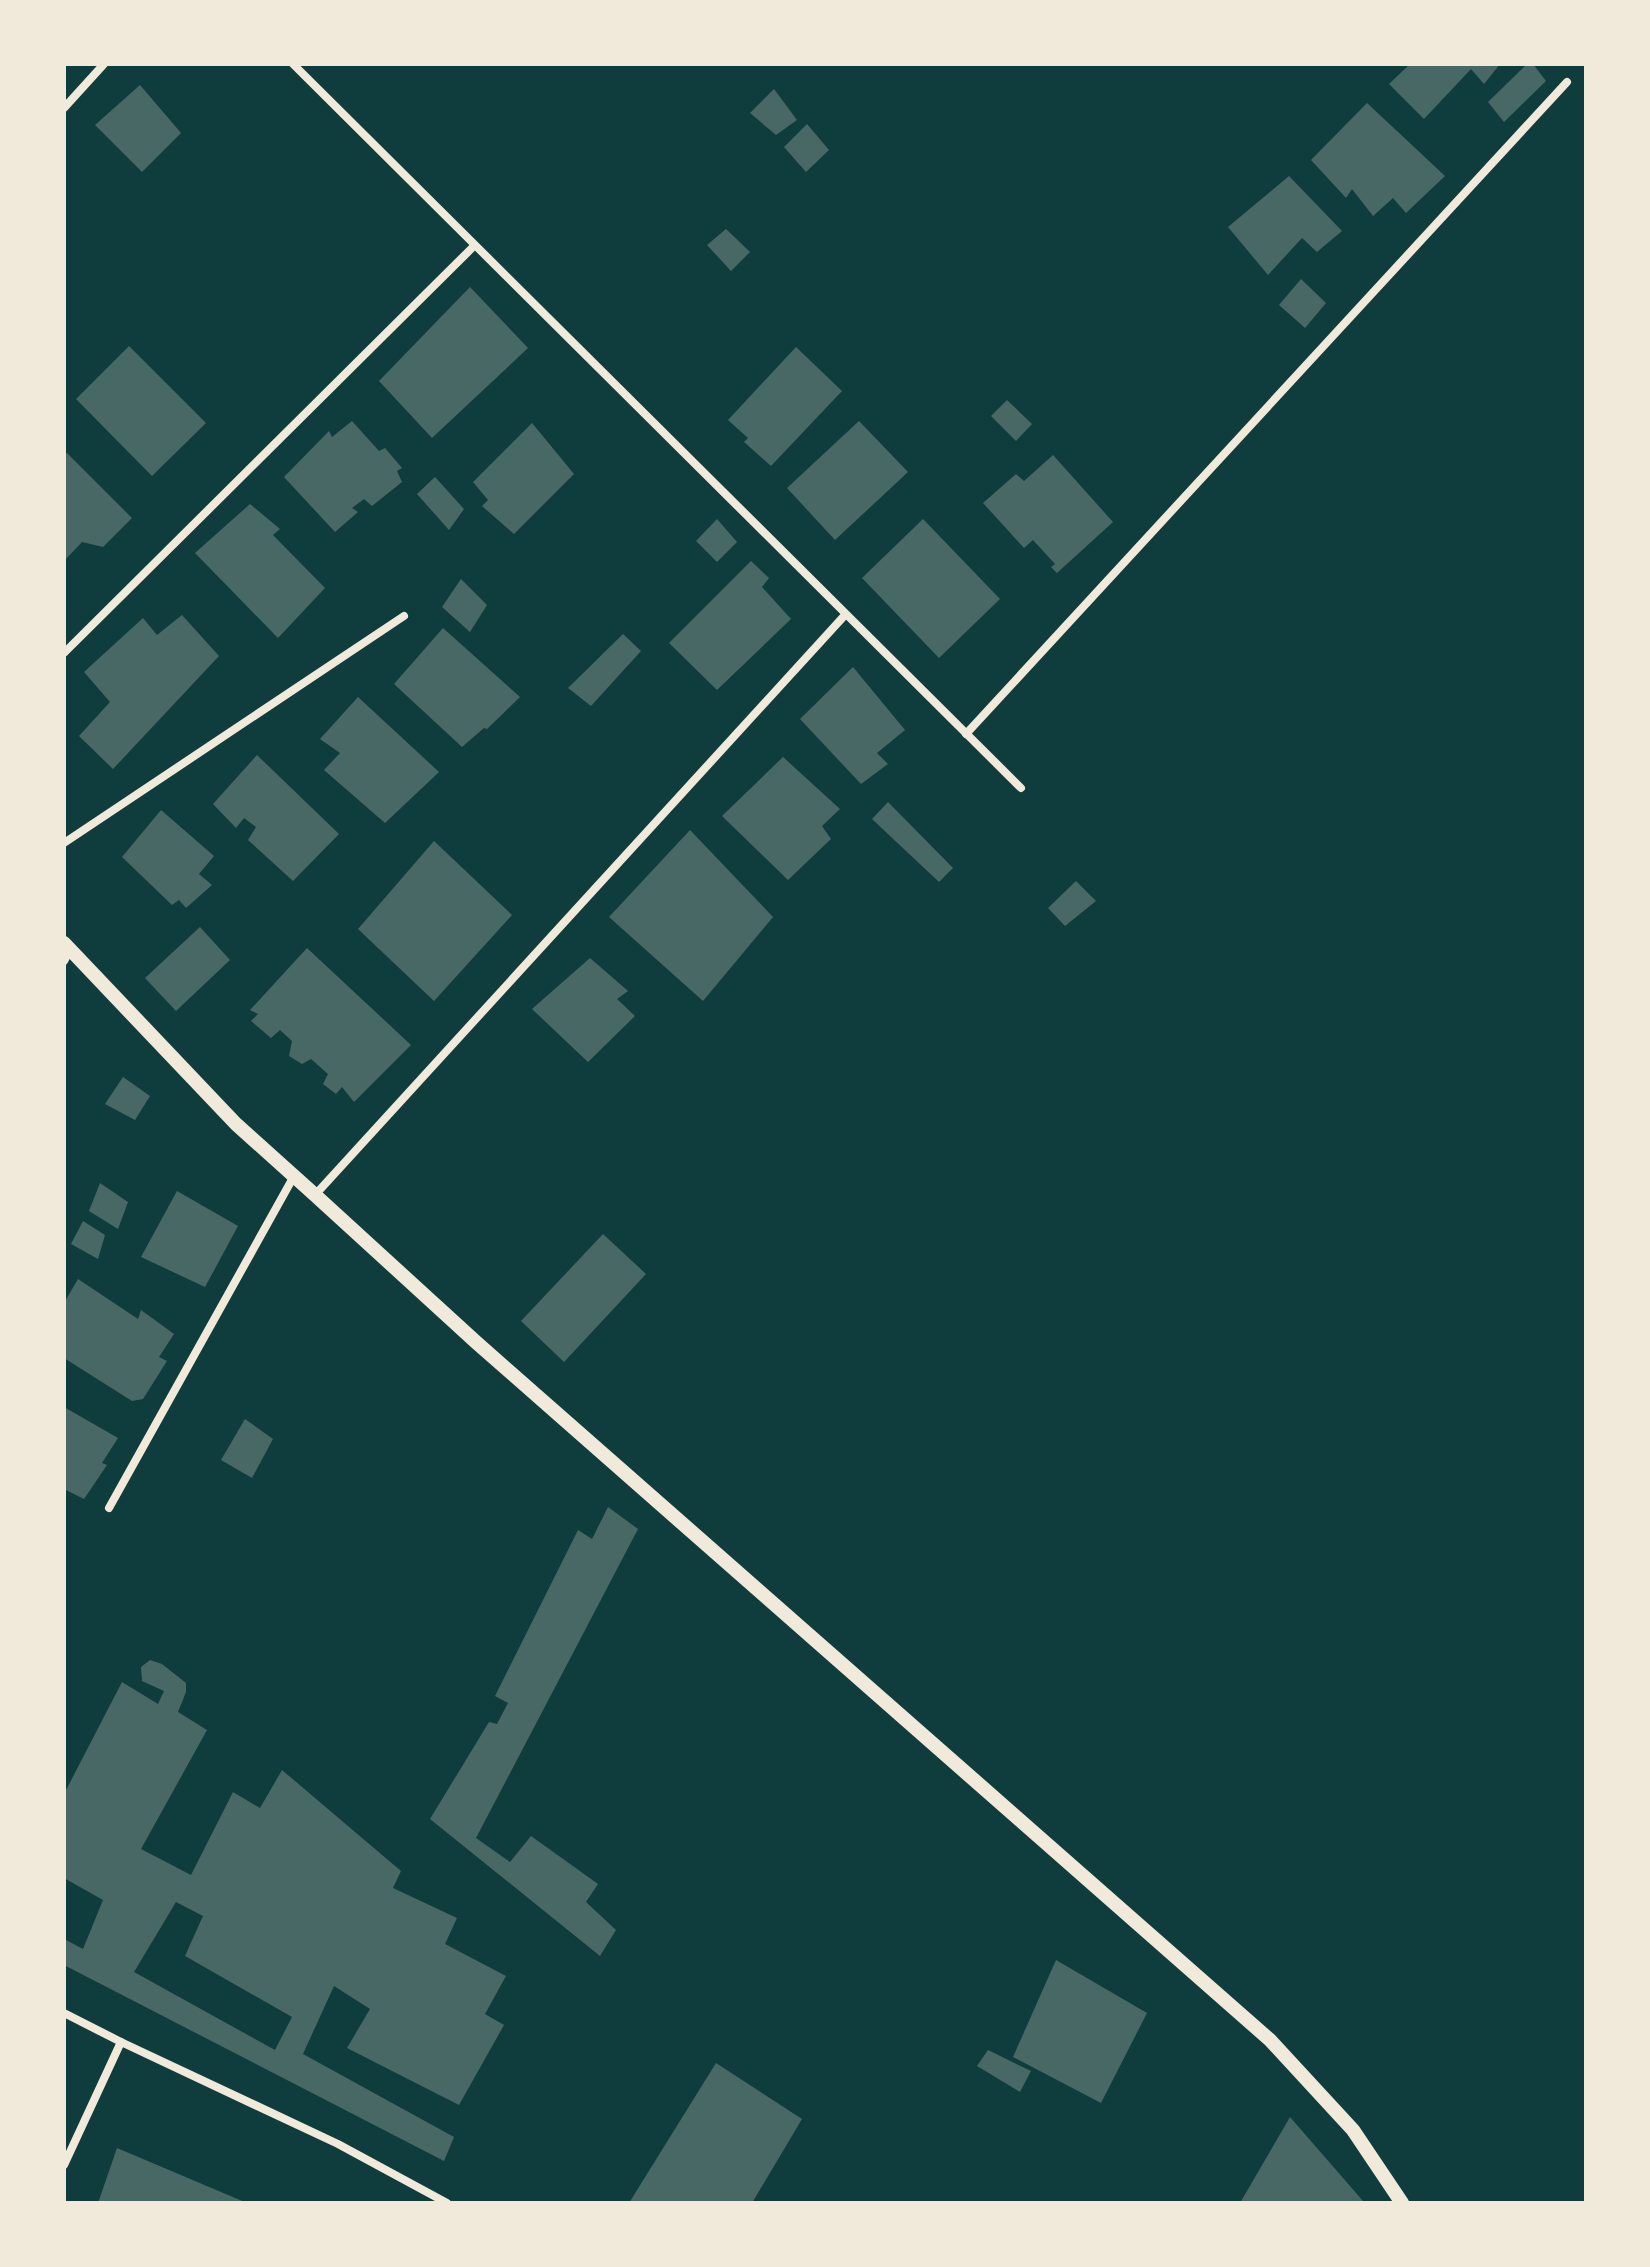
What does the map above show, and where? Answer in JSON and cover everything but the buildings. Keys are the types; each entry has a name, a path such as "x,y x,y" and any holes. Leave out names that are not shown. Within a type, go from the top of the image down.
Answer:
{"street":[{"path":"64,108 104,64"},
{"path":"293,64 1021,788"},
{"path":"966,734 1567,82"},
{"path":"64,653 474,246"},
{"path":"315,1195 845,615"},
{"path":"64,843 404,616"},
{"path":"66,951 236,1124 477,1343 1270,2040 1353,2130 1402,2203"},
{"path":"109,1508 294,1176"},
{"path":"64,2013 338,2144 447,2203"},
{"path":"64,2165 121,2042"}]}
